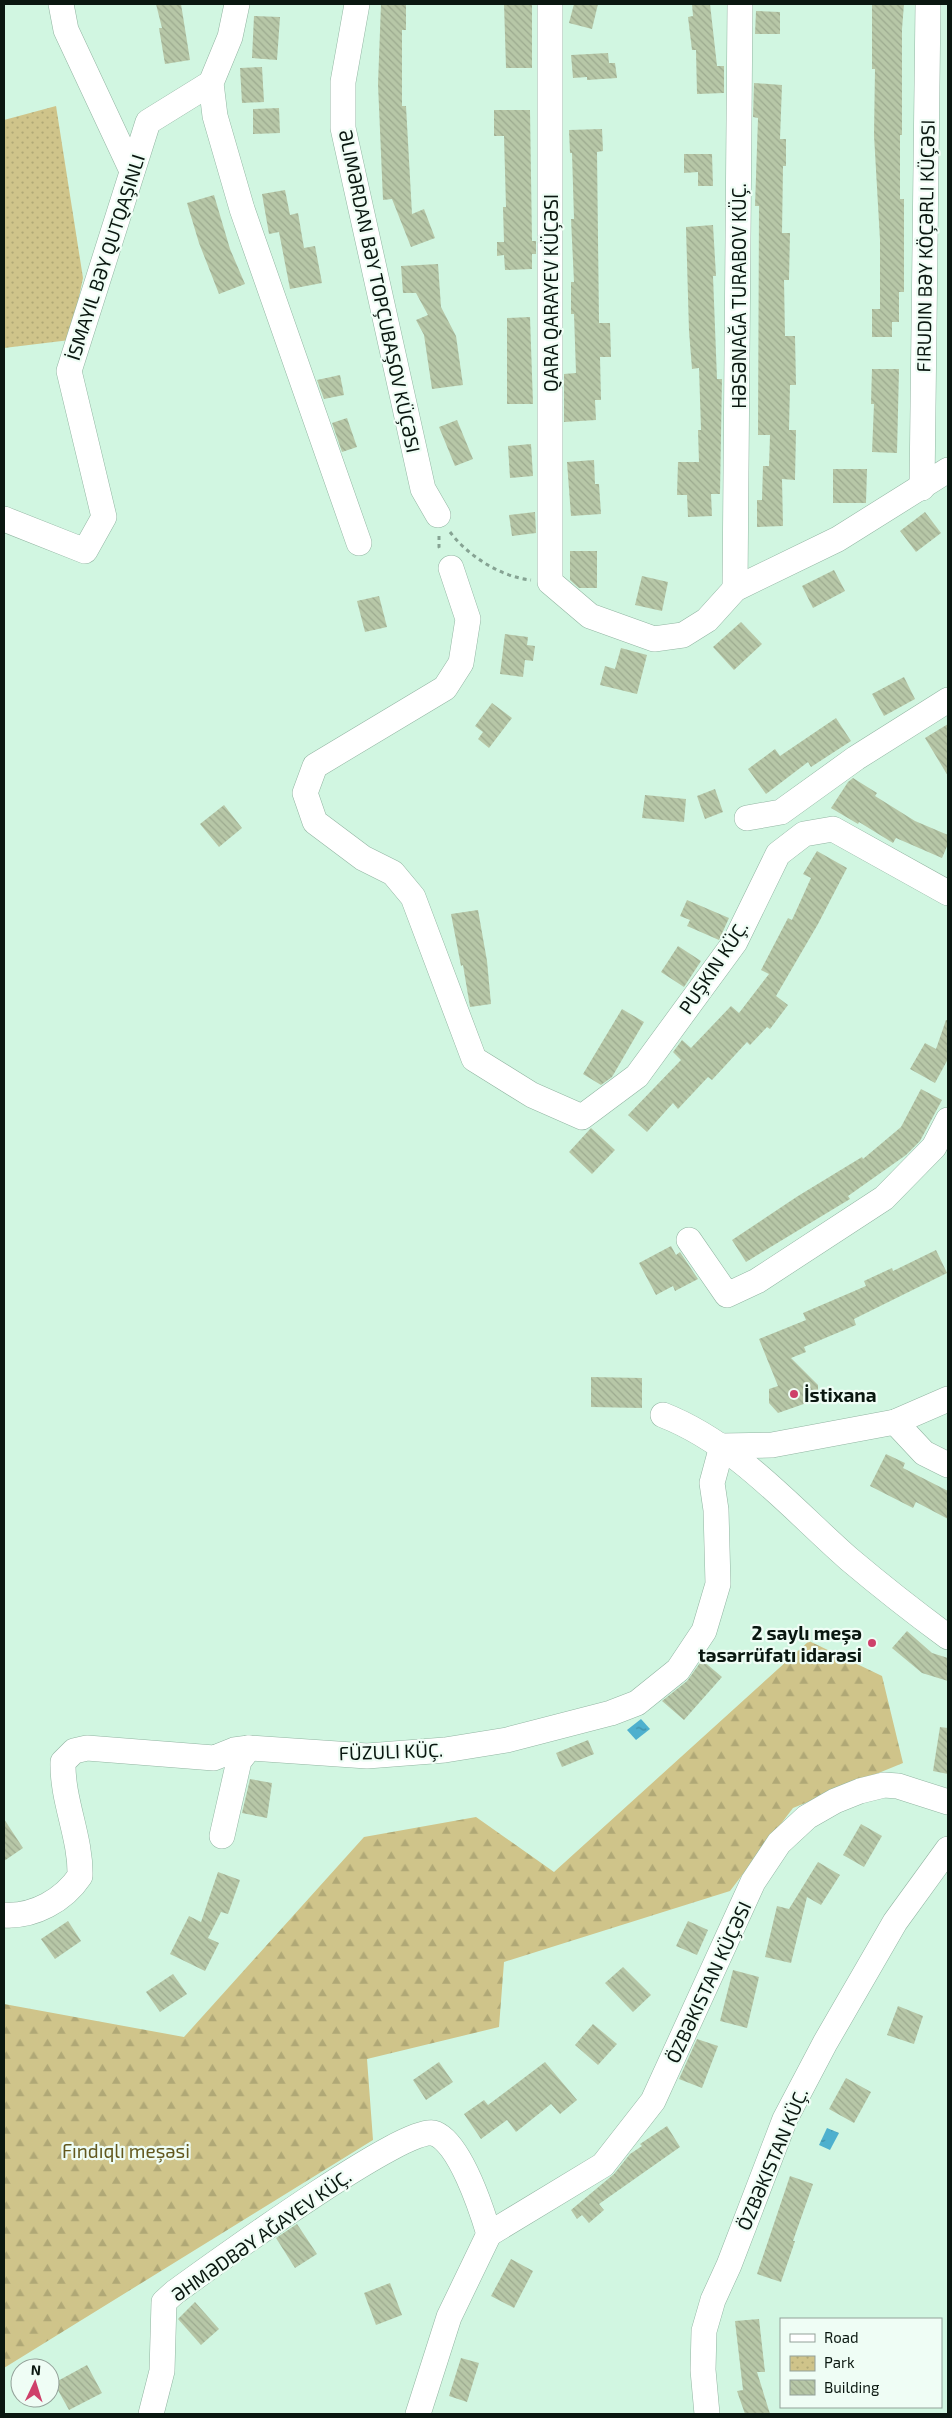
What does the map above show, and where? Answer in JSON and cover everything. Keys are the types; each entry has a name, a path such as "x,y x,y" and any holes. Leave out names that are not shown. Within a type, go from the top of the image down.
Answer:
{"street":[{"path":"61,4 66,30 132,171"},
{"path":"237,4 230,37 211,83 216,116 242,208 333,474 359,543"},
{"name":"ƏLIMƏRDAN BƏY TOPÇUBAŞOV KÜÇƏSI","path":"357,4 342,82 343,128 423,489 438,515"},
{"name":"QARA QARAYEV KÜÇƏSI","path":"550,4 550,582"},
{"name":"HƏSƏNAĞA TURABOV KÜÇ.","path":"735,589 740,4"},
{"name":"FIRUDIN BƏY KÖÇƏRLI KÜÇƏSI","path":"922,488 928,4"},
{"path":"4,519 85,550 104,517 69,371 148,122 211,83"},
{"path":"550,582 590,616 654,639 683,635 707,620 735,589 838,539 948,470"},
{"name":"PUŞKIN KÜÇ.","path":"451,568 468,619 461,663 445,688 316,766 305,793 316,822 363,858 393,873 413,897 474,1059 532,1095 582,1117 637,1076 735,942 778,854 804,834 833,829 948,893"},
{"path":"747,818 781,812 856,758 948,700"},
{"path":"690,1240 727,1295 750,1284 884,1198 934,1147 948,1120"},
{"path":"722,1446 772,1445 895,1422 948,1400"},
{"path":"664,1415 688,1424 722,1446 800,1512 849,1559 948,1637"},
{"path":"895,1422 924,1453 948,1465"},
{"name":"FÜZULI KÜÇ.","path":"4,1915 16,1916 52,1902 66,1894 80,1876 79,1848 62,1780 63,1762 74,1752 87,1748 214,1758 234,1750 249,1748 367,1756 445,1750 506,1740 612,1713 637,1703 678,1670 704,1630 718,1584 716,1510 712,1482 722,1446"},
{"path":"222,1836 239,1761 249,1748"},
{"name":"ÖZBƏKISTAN KÜÇƏSI","path":"489,2234 603,2165 653,2100 753,1882 766,1861 786,1837 807,1817 835,1800 868,1789 884,1786 898,1786 948,1802"},
{"name":"ÖZBƏKISTAN KÜÇ.","path":"707,2414 703,2370 704,2331 713,2300 729,2265 784,2119 825,2043 895,1922 948,1849"},
{"name":"ƏHMƏDBƏY AĞAYEV KÜÇ.","path":"151,2414 162,2371 164,2302 175,2292 304,2201 392,2147 418,2134 433,2133 446,2142 459,2161 475,2192 489,2234"},
{"path":"418,2414 449,2317 489,2234"}],"path":[{"path":"438,515 439,547 451,568"},
{"path":"438,515 459,543 483,560 516,578 550,582"}],"green space":[{"path":"56,106 83,278 70,340 4,348 4,120"},
{"name":"Fındıqlı meşəsi","path":"809,1641 882,1676 903,1763 793,1808 730,1891 504,1962 499,2027 367,2059 373,2140 20,2358 10,2358 10,2364 4,2368 4,2004 184,2037 364,1837 476,1817 554,1872"}],"water":[{"path":"641,1719 650,1729 636,1740 627,1730"},
{"path":"827,2128 839,2133 830,2150 819,2145"}],"building":[{"path":"156,4 181,4 190,60 165,64 159,28 162,28"},
{"path":"381,4 406,4 406,30 402,30 402,106 406,106 412,214 424,209 435,238 411,247 392,199 383,200 378,84"},
{"path":"504,4 532,4 532,68 506,68"},
{"path":"574,4 598,4 592,29 569,23"},
{"path":"692,4 710,4 717,66 724,66 724,93 697,94 696,50 692,50 688,17 693,16"},
{"path":"872,4 904,4 900,199 904,199 904,292 899,292 899,322 892,322 892,337 872,337 872,309 880,309 880,240 874,135 875,69 872,69"},
{"path":"756,11 780,12 780,34 755,34"},
{"path":"254,16 280,17 277,60 252,58"},
{"path":"608,53 609,63 615,63 617,78 587,80 587,77 573,78 571,55"},
{"path":"262,67 264,102 242,103 240,68"},
{"path":"754,83 782,85 780,139 786,139 786,166 783,166 782,233 790,233 789,280 784,280 785,336 795,336 796,385 790,385 789,430 796,430 795,480 782,479 783,526 757,527 757,500 762,500 763,466 769,466 770,435 758,435 759,206 755,206 758,118 753,117"},
{"path":"279,108 280,133 253,134 253,109"},
{"path":"494,110 530,110 532,241 536,241 536,254 532,254 532,269 505,270 504,255 497,256 497,242 504,242 503,207 506,207 504,136 494,136"},
{"path":"602,129 603,151 597,152 599,323 610,323 611,357 600,357 601,400 595,400 596,420 564,422 564,374 576,373 574,314 571,314 571,282 574,282 571,219 574,219 572,153 570,153 569,130"},
{"path":"684,154 712,154 713,186 698,186 698,172 684,173"},
{"path":"285,190 290,215 298,213 304,248 315,246 322,283 290,289 279,232 269,234 262,194"},
{"path":"214,195 230,249 245,284 219,294 199,243 187,203"},
{"path":"713,225 716,276 713,276 717,379 722,379 720,494 711,494 712,516 688,517 687,495 677,495 678,462 699,462 698,430 701,430 699,368 692,369 689,331 686,227"},
{"path":"438,264 441,307 456,336 463,385 432,389 424,335 416,320 428,315 416,293 403,293 401,266"},
{"path":"530,317 533,404 507,404 507,318"},
{"path":"872,369 899,369 897,453 872,452 874,404 871,404"},
{"path":"340,375 344,395 324,399 317,380"},
{"path":"347,418 357,447 342,452 332,423"},
{"path":"457,420 473,459 455,466 439,427"},
{"path":"531,444 533,476 510,478 508,446"},
{"path":"594,460 595,484 599,484 601,514 571,516 567,462"},
{"path":"833,469 867,469 866,503 833,503"},
{"path":"535,512 536,533 512,536 509,515"},
{"path":"925,512 941,533 916,552 900,531"},
{"path":"570,551 597,551 597,588 579,588 570,580"},
{"path":"834,570 845,591 813,608 802,586"},
{"path":"642,576 668,582 662,611 635,605"},
{"path":"379,596 387,627 365,632 357,601"},
{"path":"741,622 762,644 734,670 713,647"},
{"path":"505,634 528,637 527,645 535,646 533,661 525,660 523,677 500,674"},
{"path":"621,648 647,655 637,694 600,685 605,666 615,669"},
{"path":"904,677 915,699 884,716 872,694"},
{"path":"492,703 512,718 489,748 478,739 483,732 475,726"},
{"path":"836,718 851,741 811,767 808,762 766,794 748,769 775,749 780,756"},
{"path":"948,724 948,776 925,738"},
{"path":"853,778 877,793 875,796 915,821 948,835 948,844 942,858 896,838 893,843 859,822 858,824 831,808 848,782"},
{"path":"715,789 723,812 705,819 697,796"},
{"path":"645,795 686,799 684,822 642,818"},
{"path":"224,805 242,828 219,847 200,824"},
{"path":"817,851 847,868 818,924 776,996 788,1005 770,1029 767,1027 750,1045 747,1042 712,1080 708,1077 678,1109 673,1103 647,1132 628,1115 681,1060 673,1052 682,1040 691,1048 731,1006 739,1013 769,974 761,970 788,918 792,920 811,878 803,874"},
{"path":"687,900 729,918 719,940 687,926 690,920 680,916"},
{"path":"478,910 487,961 491,1004 470,1007 463,965 461,966 451,914"},
{"path":"678,946 701,961 684,987 661,972"},
{"path":"622,1009 644,1022 612,1077 601,1085 583,1074"},
{"path":"946,1020 948,1020 948,1059 935,1083 910,1069 925,1043 936,1049"},
{"path":"921,1089 942,1100 920,1141 906,1155 848,1196 850,1199 746,1262 732,1240 798,1196 862,1157 863,1159 901,1127"},
{"path":"591,1128 615,1150 592,1174 569,1152"},
{"path":"671,1246 676,1255 680,1252 698,1279 675,1291 673,1286 656,1295 639,1263"},
{"path":"936,1250 947,1273 854,1319 856,1325 804,1347 806,1352 791,1358 818,1385 818,1399 778,1413 769,1403 769,1389 778,1386 759,1339 806,1320 803,1313 866,1286 864,1281 892,1268 893,1271"},
{"path":"591,1377 642,1378 642,1408 591,1407"},
{"path":"886,1454 905,1463 903,1468 948,1491 948,1519 916,1502 913,1508 870,1486"},
{"path":"907,1631 932,1653 948,1658 948,1681 922,1673 892,1648"},
{"path":"702,1660 722,1677 684,1720 662,1701 687,1681"},
{"path":"940,1727 948,1728 948,1774 933,1771"},
{"path":"588,1740 594,1754 562,1767 556,1753"},
{"path":"250,1779 272,1783 267,1818 242,1813"},
{"path":"4,1819 23,1848 4,1861"},
{"path":"861,1824 882,1836 864,1867 843,1855"},
{"path":"818,1862 840,1875 821,1905 807,1897 791,1963 765,1957 777,1906 789,1909"},
{"path":"218,1872 240,1880 228,1914 221,1912 208,1938 219,1943 205,1971 170,1954 189,1916 201,1922"},
{"path":"68,1921 81,1941 55,1959 41,1939"},
{"path":"688,1921 708,1930 697,1955 676,1946"},
{"path":"623,1967 651,1995 633,2012 605,1983"},
{"path":"733,1970 759,1977 747,2028 720,2021"},
{"path":"173,1974 187,1994 160,2012 146,1992"},
{"path":"898,2006 923,2016 914,2044 887,2035"},
{"path":"593,2024 617,2044 598,2065 575,2045"},
{"path":"697,2039 718,2046 702,2088 679,2079"},
{"path":"439,2062 453,2082 426,2100 413,2080"},
{"path":"545,2062 577,2100 560,2114 551,2104 516,2132 507,2120 481,2139 464,2114 484,2100 488,2105"},
{"path":"846,2078 871,2092 854,2123 829,2109"},
{"path":"667,2126 680,2147 599,2204 604,2210 589,2223 582,2215 577,2219 571,2210 614,2174 630,2154 642,2146 640,2144"},
{"path":"790,2176 813,2184 781,2282 757,2274"},
{"path":"297,2224 317,2254 295,2268 276,2238"},
{"path":"511,2259 533,2271 514,2308 491,2296"},
{"path":"390,2283 402,2315 376,2325 364,2293"},
{"path":"195,2302 219,2329 201,2345 178,2319"},
{"path":"759,2319 765,2372 757,2372 770,2414 745,2414 737,2391 743,2390 735,2321"},
{"path":"461,2358 479,2363 467,2402 449,2396"},
{"path":"87,2365 102,2393 69,2410 60,2394 60,2380"}],"place":[{"name":"İstixana","path":"794,1394"},
{"name":"2 saylı meşə təsərrüfatı idarəsi","path":"872,1643"}]}
